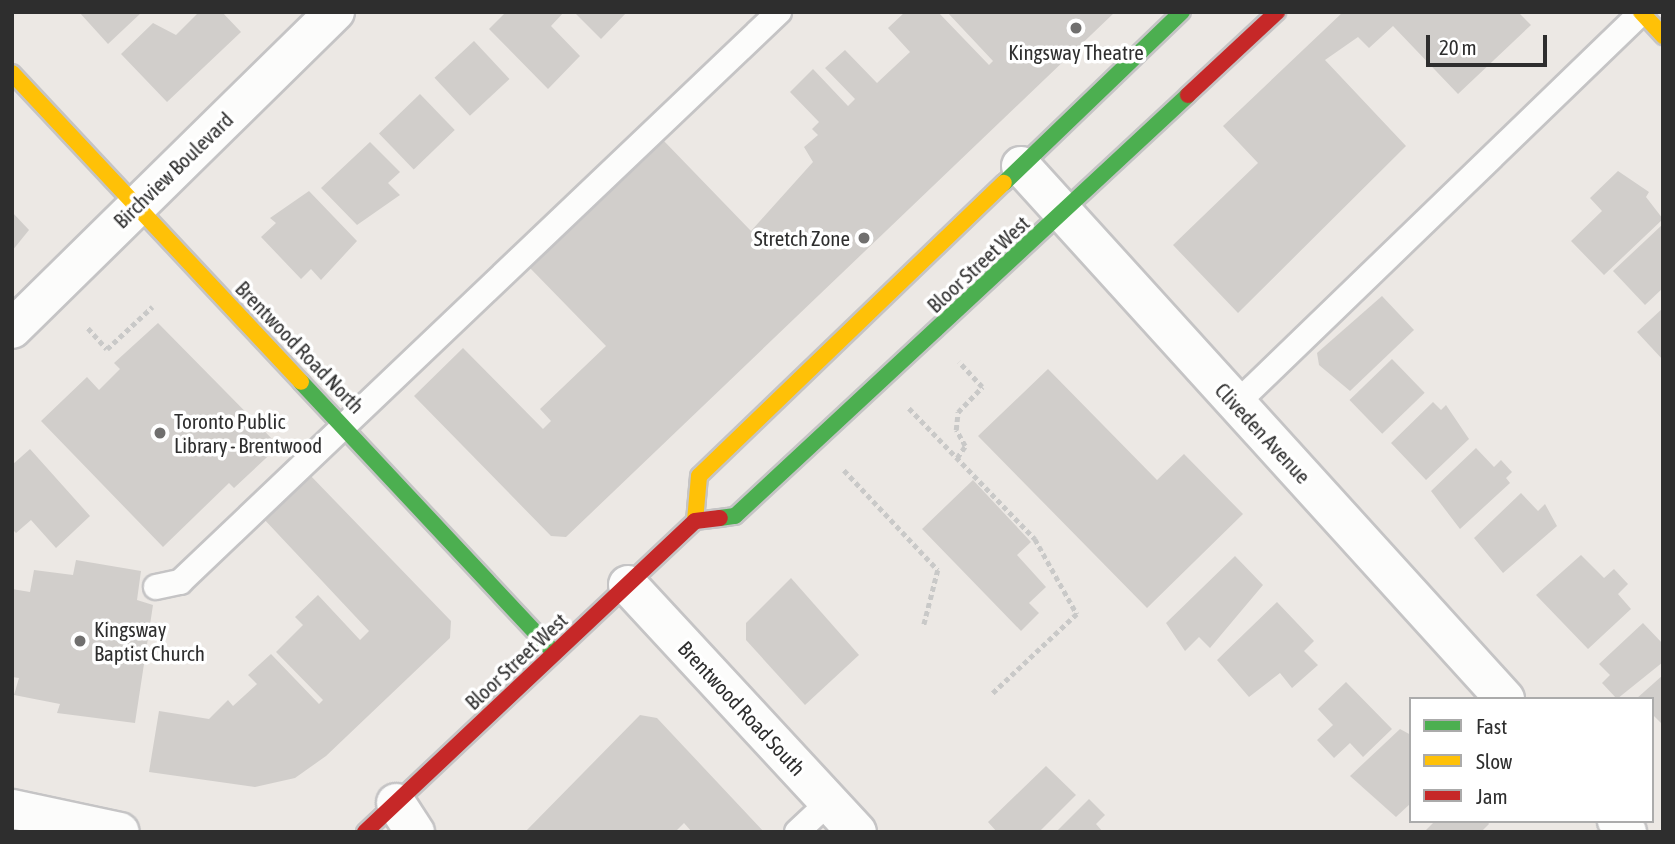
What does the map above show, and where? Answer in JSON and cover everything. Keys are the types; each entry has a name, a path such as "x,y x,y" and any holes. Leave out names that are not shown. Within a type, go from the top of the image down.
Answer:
{"main road":[{"name":"Bloor Street West","path":"695,521 699,476 1182,12"},
{"name":"Bloor Street West","path":"365,832 405,818 555,653 695,521 735,516 1277,12"},
{"path":"1641,13 1663,36"},
{"name":"Brentwood Road North","path":"12,73 347,426 555,653"}],"street":[{"name":"Birchview Boulevard","path":"12,330 335,12"},
{"name":"Cliveden Avenue","path":"1021,166 1503,697"},
{"name":"Brentwood Road South","path":"628,585 857,832"},
{"path":"12,809 120,832"}],"lane":[{"path":"156,587 180,582 347,426 779,12"},
{"path":"1236,404 1641,13"},
{"path":"797,832 829,802"}],"path":[{"path":"88,328 107,349 152,307"},
{"path":"957,458 965,446 956,430 958,412 982,387 958,361"},
{"path":"909,407 1035,539 1077,614 992,694"},
{"path":"844,470 938,570 923,625"}],"building":[{"path":"79,12 142,12 108,44"},
{"path":"199,12 222,12 241,32 167,102 121,54 153,23 176,35"},
{"path":"506,12 564,12 551,26 580,56 548,89 489,29"},
{"path":"574,12 627,12 601,39"},
{"path":"905,12 938,12 989,65 993,61 947,12 1115,12 566,537 551,536 414,396 463,348 543,429 551,421 540,409 606,346 530,268 663,140 751,231 813,162 804,147 818,135 812,129 819,122 790,92 813,69 848,106 855,99 825,68 845,50 877,83 910,52 888,28"},
{"path":"1343,12 1518,12 1531,25 1458,94 1393,26 1369,48 1358,37 1325,60 1406,146 1238,313 1173,245 1258,163 1223,126"},
{"path":"474,41 509,79 470,116 435,78"},
{"path":"420,94 455,130 414,170 379,134"},
{"path":"370,142 400,172 388,183 400,195 357,225 321,188"},
{"path":"1618,171 1649,192 1646,197 1663,219 1604,275 1571,241 1602,211 1590,198"},
{"path":"309,191 357,241 321,280 311,269 301,279 261,237 276,223 270,218"},
{"path":"12,212 29,230 12,251"},
{"path":"1663,224 1663,288 1645,305 1613,271"},
{"path":"1382,296 1414,330 1350,391 1319,365 1317,353"},
{"path":"1663,308 1663,360 1637,332"},
{"name":"Toronto Public Library - Brentwood","path":"158,323 279,446 234,488 229,483 163,547 41,421 87,377 99,390 120,369 114,363"},
{"path":"1392,359 1425,393 1382,434 1350,400"},
{"path":"1048,369 1157,480 1184,454 1243,514 1147,608 978,436"},
{"path":"1433,402 1441,410 1446,405 1469,439 1426,480 1391,443"},
{"path":"1476,448 1494,467 1501,460 1512,472 1506,478 1510,483 1460,529 1431,491"},
{"path":"30,449 90,516 56,548 31,520 16,533 12,529 12,465"},
{"path":"308,473 451,621 450,638 326,756 295,778 255,787 149,772 159,711 209,719 228,700 233,706 257,684 248,675 271,654 319,704 323,700 276,652 303,625 295,617 318,595 360,640 369,631 262,517"},
{"path":"973,480 1031,542 1017,555 1046,587 1029,603 1039,613 1021,631 922,529"},
{"path":"1521,493 1538,511 1545,504 1557,526 1503,573 1474,538"},
{"path":"1581,555 1604,578 1614,569 1628,584 1618,594 1631,609 1588,649 1536,595"},
{"path":"1235,556 1263,585 1210,648 1199,637 1185,651 1166,623"},
{"name":"Kingsway Baptist Church","path":"76,560 141,571 137,600 153,605 135,723 57,713 60,704 14,695 19,678 12,677 12,589 30,592 34,570 73,575"},
{"path":"791,578 859,655 805,705 746,640 746,623"},
{"path":"1277,602 1314,641 1304,651 1318,665 1292,688 1280,673 1249,697 1217,660"},
{"path":"1643,623 1663,644 1663,662 1619,697 1615,697 1602,683 1610,675 1599,664"},
{"path":"1663,675 1663,725 1654,716 1654,697 1638,697"},
{"path":"1346,682 1392,729 1363,757 1350,743 1334,758 1317,740 1333,725 1318,709"},
{"path":"640,715 657,718 764,832 692,832 684,823 675,832 525,832"},
{"path":"1400,729 1409,734 1409,805 1396,817 1350,776"},
{"path":"1046,766 1076,795 1039,832 997,832 988,822"},
{"path":"1089,799 1105,815 1096,824 1103,832 1056,832"},
{"path":"1433,823 1489,824 1481,832 1424,832"}],"traffic: fast":[{"path":"1004,183 1182,12"},
{"path":"720,518 735,516 1188,95"},
{"path":"301,382 555,653"}],"traffic: slow":[{"path":"1641,12 1663,36"},
{"path":"12,73 301,382"},
{"path":"695,521 699,476 1004,183"}],"traffic: jam":[{"path":"1188,95 1277,12"},
{"path":"365,832 695,521 720,518"}],"place":[{"name":"Kingsway Theatre","path":"1076,28"},
{"name":"Stretch Zone","path":"864,238"},
{"name":"Toronto Public Library - Brentwood","path":"160,433"},
{"name":"Kingsway Baptist Church","path":"80,641"}]}
